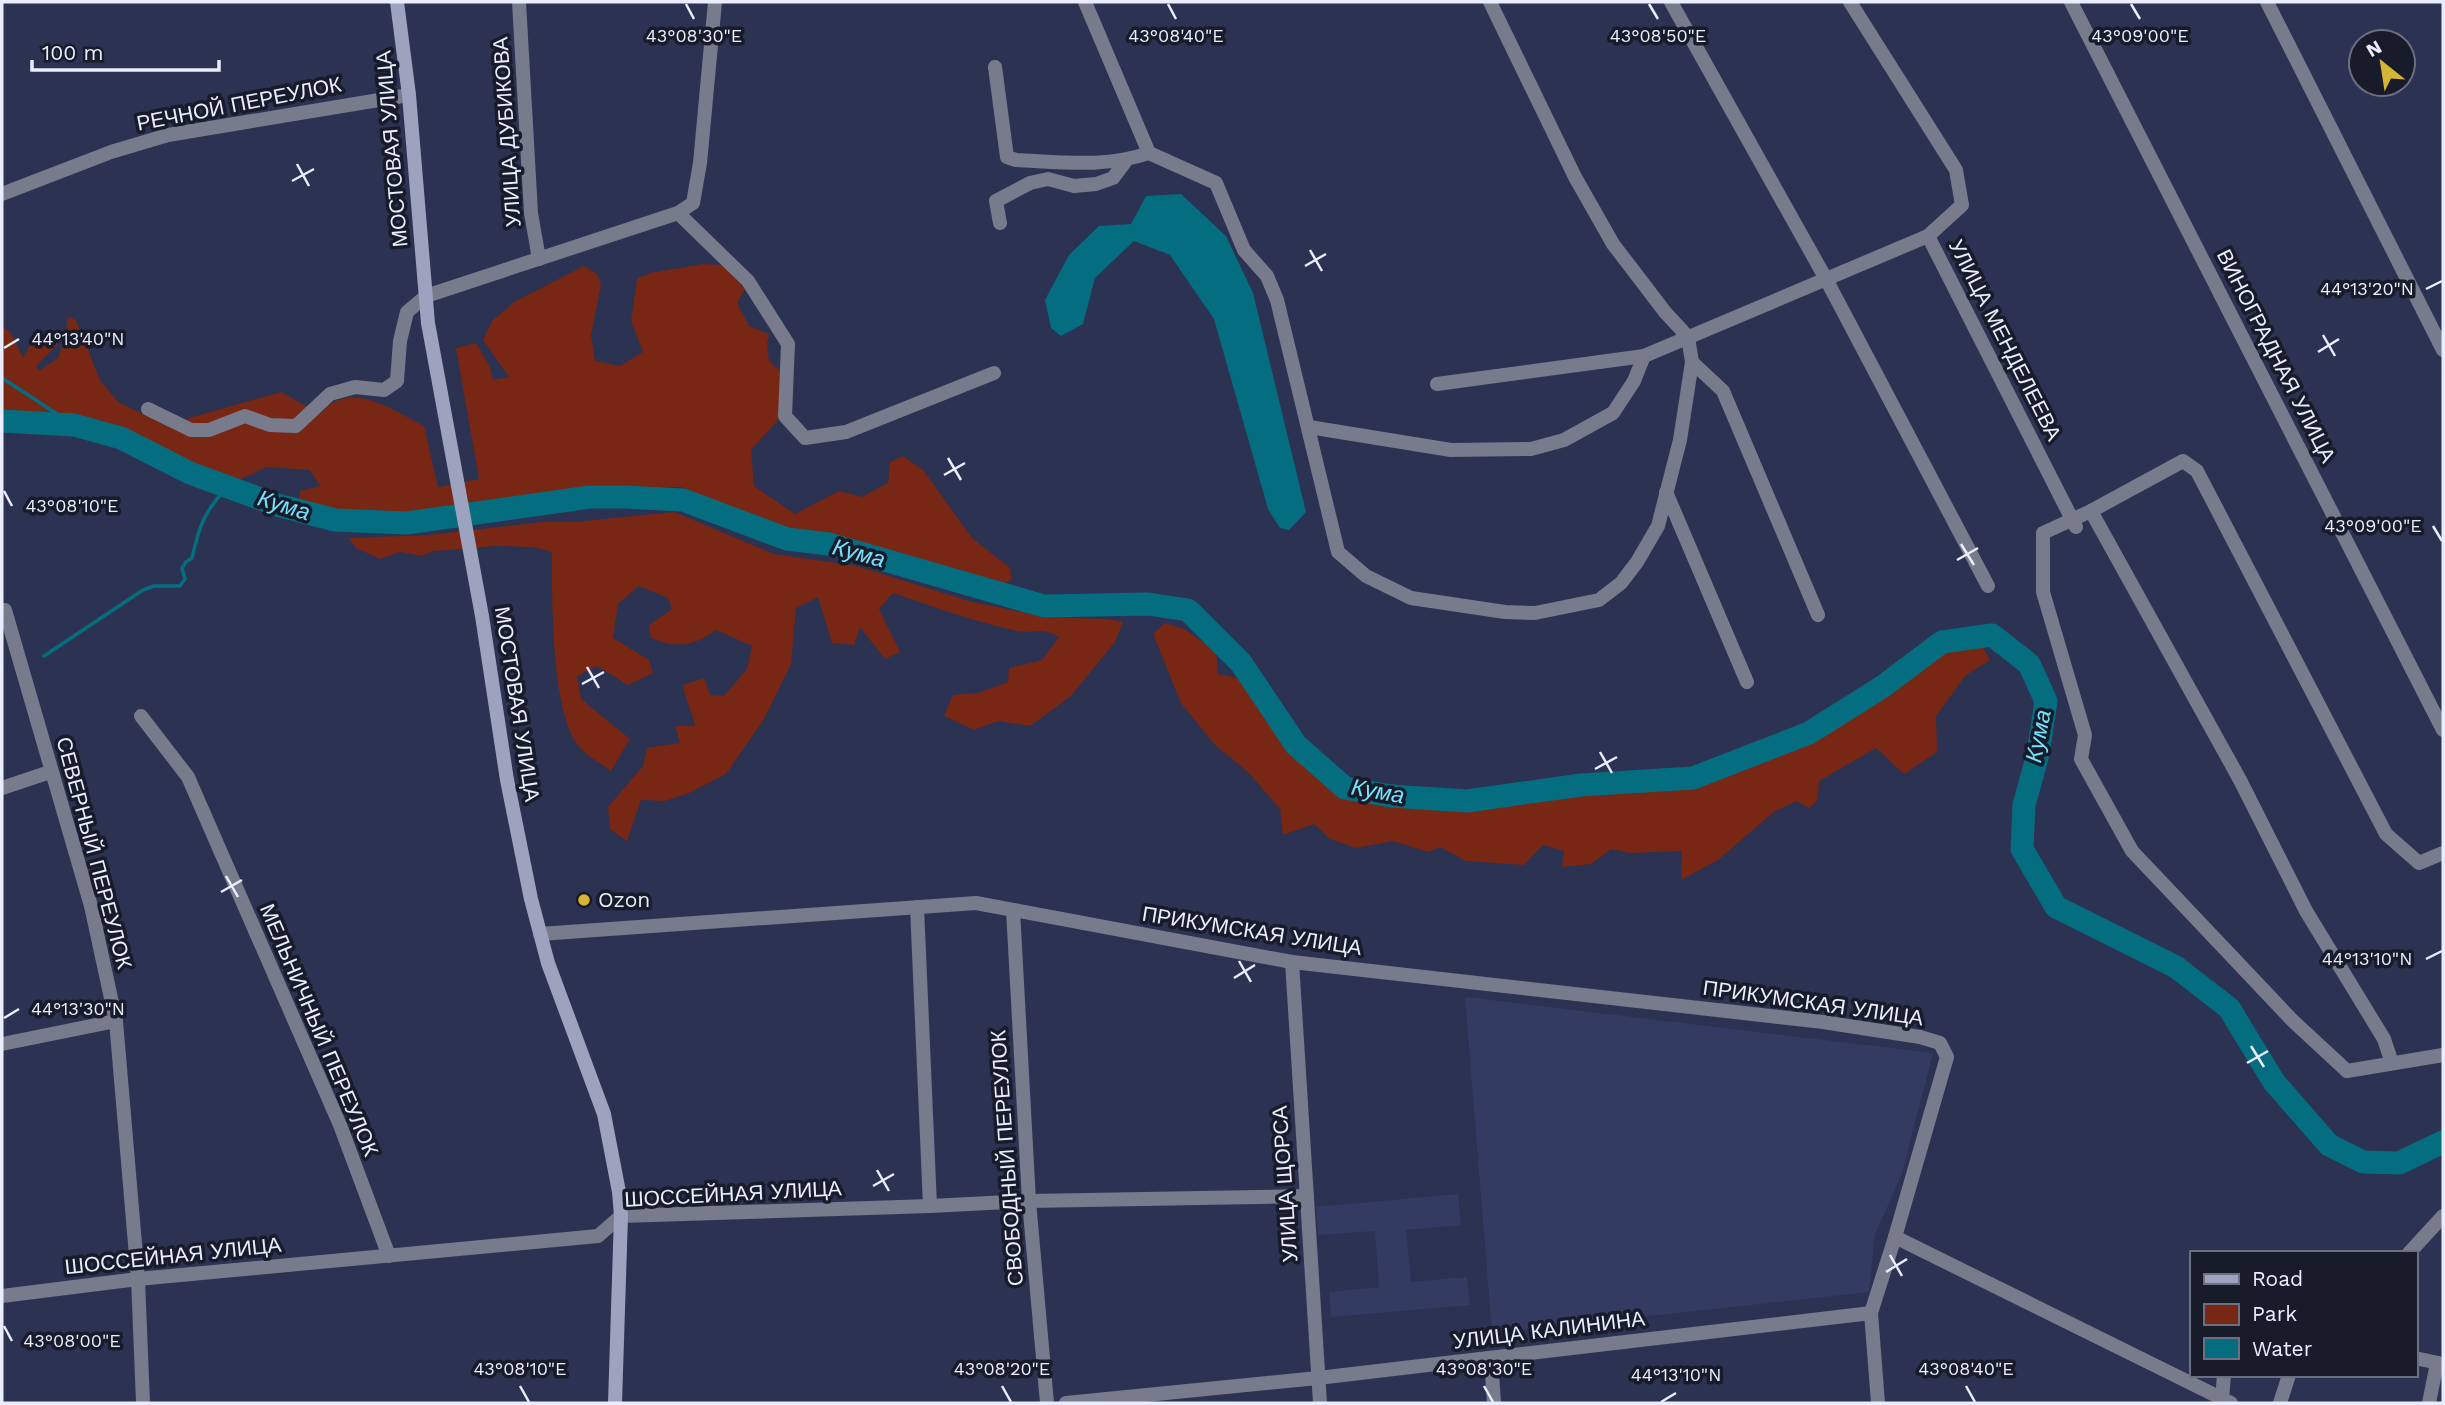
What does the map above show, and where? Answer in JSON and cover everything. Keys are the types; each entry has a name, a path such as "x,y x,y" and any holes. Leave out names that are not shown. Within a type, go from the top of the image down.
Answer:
{"main road":[{"name":"МОСТОВАЯ УЛИЦА","path":"397,2 409,95 428,323 482,616 508,780 540,934 559,996 604,1114 621,1216 615,1403"}],"street":[{"name":"УЛИЦА ДУБИКОВА","path":"519,2 531,213 539,259"},
{"path":"148,410 191,430 209,429 245,416 270,425 296,426 330,394 355,387 384,390 397,381 400,341 407,312 426,296 678,213 693,203 700,163 715,2"},
{"path":"1085,2 1149,153 1216,183 1244,250 1267,276 1277,300 1338,552 1366,576 1411,598 1505,612 1535,613 1599,600 1621,583 1637,562 1658,526 1679,440 1692,362 1688,337 1665,312 1613,244 1575,177 1490,2"},
{"path":"1671,2 1826,279 1988,586"},
{"name":"УЛИЦА МЕНДЕЛЕЕВА","path":"1850,2 1956,170 1962,205 1928,236 2074,522"},
{"name":"ВИНОГРАДНАЯ УЛИЦА","path":"2071,2 2443,730"},
{"path":"2267,2 2443,350"},
{"path":"995,67 1007,157 1016,160 1096,163 1125,162 1149,153"},
{"name":"РЕЧНОЙ ПЕРЕУЛОК","path":"2,194 111,152 168,135 409,95"},
{"path":"1000,223 996,201 1030,183 1048,179 1074,186 1096,184 1113,178 1125,162"},
{"path":"678,213 748,281 788,344 785,416 805,438 846,432 993,373"},
{"path":"1437,384 1644,356 1928,236"},
{"path":"1308,427 1451,450 1531,449 1564,440 1613,413 1634,381 1644,356"},
{"path":"1692,362 1723,391 1818,615"},
{"path":"2443,853 2419,863 2386,834 2197,471 2183,461 2074,522 2043,533 2043,592 2085,735 2081,759 2132,850 2292,1020 2347,1071 2443,1055"},
{"path":"1666,492 1747,682"},
{"path":"2091,511 2240,780 2306,911 2384,1039 2392,1063"},
{"name":"СЕВЕРНЫЙ ПЕРЕУЛОК","path":"4,610 91,906 116,1021 138,1279 143,1403"},
{"name":"МЕЛЬНИЧНЫЙ ПЕРЕУЛОК","path":"141,716 188,777 340,1125 389,1256"},
{"path":"2,788 50,772"},
{"name":"ПРИКУМСКАЯ УЛИЦА","path":"540,934 976,903 1292,962 1835,1024 1920,1037 1940,1043 1947,1057 1895,1237"},
{"path":"917,907 930,1206"},
{"name":"СВОБОДНЫЙ ПЕРЕУЛОК","path":"1013,911 1029,1200 1047,1403"},
{"name":"УЛИЦА ЩОРСА","path":"1292,962 1320,1403"},
{"path":"2,1044 116,1021"},
{"name":"ШОССЕЙНАЯ УЛИЦА","path":"2,1296 138,1279 598,1236 621,1216 930,1206 1029,1200 1307,1196"},
{"path":"2411,1251 2443,1216"},
{"path":"1878,1403 1871,1313 1895,1237 2227,1401"},
{"name":"УЛИЦА КАЛИНИНА","path":"1066,1403 1318,1378 1871,1313"},
{"path":"1491,1358 1494,1403"},
{"path":"2417,1358 2440,1364 2429,1403"},
{"path":"2224,1377 2227,1401"},
{"path":"2280,1403 2288,1377"}],"shaded area":[{"path":"1465,997 1933,1053 1902,1173 1875,1235 1869,1292 1492,1333"},
{"path":"1458,1194 1461,1225 1406,1230 1411,1282 1467,1277 1470,1305 1331,1317 1329,1292 1379,1287 1375,1231 1318,1235 1316,1207"}],"green space":[{"path":"703,264 722,265 745,289 737,303 749,326 769,334 769,361 779,370 779,419 751,450 754,486 795,514 839,491 862,497 888,483 890,462 903,456 923,470 972,538 1010,568 1012,580 1003,584 836,537 790,531 681,487 589,487 504,503 426,512 310,511 298,502 300,491 320,486 310,470 267,467 239,480 197,466 122,431 26,411 2,413 2,325 11,333 23,358 33,340 57,331 57,345 36,366 39,371 58,358 65,339 68,317 76,320 100,380 118,402 165,425 281,392 320,414 331,404 344,398 371,400 424,426 438,487 479,479 456,348 476,343 490,367 493,380 509,377 483,340 492,321 514,302 584,266 597,274 601,285 591,335 595,361 620,366 643,352 631,321 637,279 650,273"},
{"path":"674,512 774,554 857,566 972,602 1046,617 1123,622 1115,642 1071,696 1030,726 998,721 974,730 944,716 953,695 978,693 1008,682 1009,668 1042,660 1059,637 1042,631 1023,632 986,623 893,593 879,609 900,652 885,659 860,627 854,645 832,643 818,597 796,608 791,664 764,719 726,774 689,793 665,801 641,800 627,841 610,829 608,807 643,766 647,748 680,743 675,726 695,726 683,685 704,678 710,695 724,696 747,669 752,646 716,630 700,640 677,645 651,638 649,625 672,609 668,598 639,586 618,604 613,638 649,660 653,673 628,685 597,666 577,676 581,699 630,739 611,771 577,744 568,727 562,705 555,651 552,552 533,547 496,546 434,551 422,556 400,552 380,559 356,548 349,538 429,535 542,522 574,522"},
{"path":"1165,623 1184,629 1216,651 1218,674 1237,678 1253,697 1290,753 1340,795 1393,806 1467,809 1698,783 1812,739 1883,695 1944,649 1981,644 1990,660 1965,676 1936,716 1937,752 1904,774 1876,748 1819,781 1818,800 1809,808 1797,801 1775,811 1718,860 1681,880 1682,851 1630,853 1611,849 1591,864 1562,867 1564,851 1543,845 1524,865 1466,861 1440,847 1428,852 1393,841 1356,848 1330,839 1314,824 1283,835 1280,809 1248,772 1215,745 1181,703 1153,634"}],"water":[{"path":"1181,194 1226,236 1253,293 1306,512 1289,530 1280,528 1268,509 1214,319 1170,255 1134,241 1095,278 1083,324 1061,336 1051,328 1045,300 1069,255 1099,226 1131,224 1146,196"}],"waterway":[{"path":"2,378 74,425"},
{"name":"Кума","path":"2,421 74,425 121,438 190,473 277,505 335,520 406,523 590,497 683,500 787,539 829,544 1044,606 1148,604 1188,610 1241,663 1296,745 1345,788 1391,796 1467,801 1581,785 1693,778 1809,733 1882,687 1942,642 1992,635 2029,664 2046,701 2038,754 2024,805 2022,849 2056,907 2176,967 2229,1008 2274,1082 2329,1145 2363,1162 2399,1163 2443,1142"},
{"path":"44,656 143,590 154,586 180,586 185,579 182,568 192,558 204,519 227,487"}],"place":[{"name":"Ozon","path":"584,900"}]}
